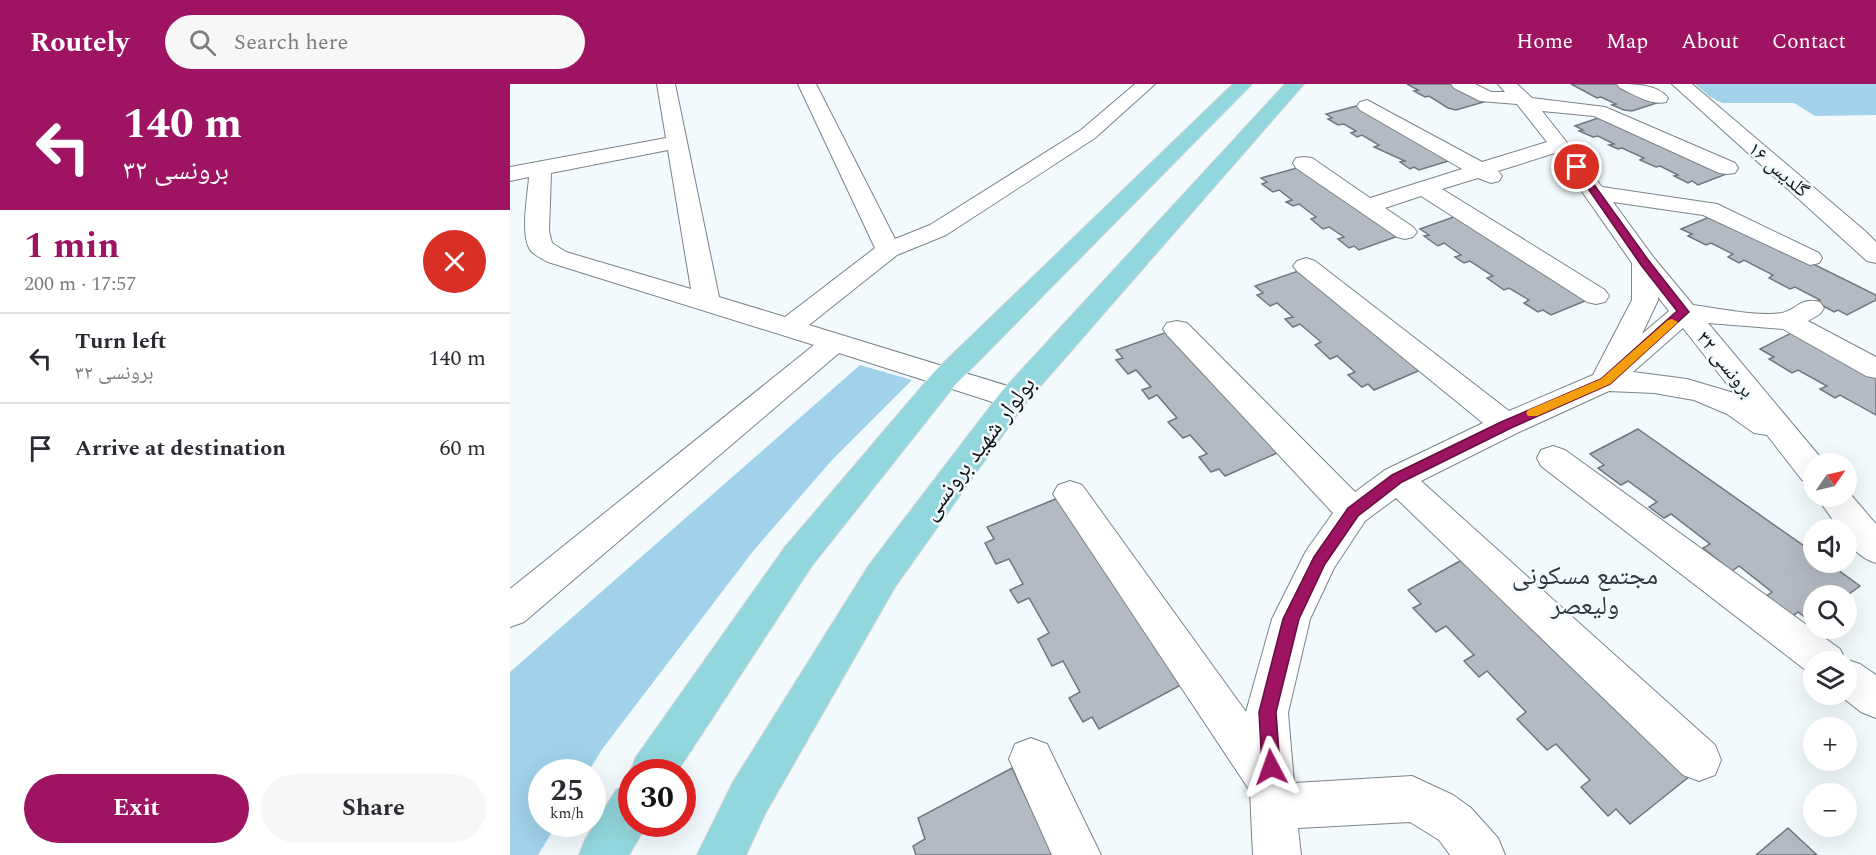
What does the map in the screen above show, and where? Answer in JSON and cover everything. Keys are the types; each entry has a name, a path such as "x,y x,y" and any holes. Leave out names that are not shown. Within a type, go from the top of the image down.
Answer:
{"main road":[{"path":"661,759 798,557 945,378 1244,84"},
{"name":"بولوار شهید برونسی","path":"721,855 749,798 882,576 1012,398 1295,84"},
{"path":"603,855 618,830"}],"street":[{"path":"666,84 707,302"},
{"path":"807,84 888,250"},
{"path":"788,328 888,250 938,230 1078,140 1144,84"},
{"path":"1460,84 1487,97 1518,95 1598,111 1727,168"},
{"path":"1626,84 1659,98"},
{"name":"گلدیس ۱۶","path":"1681,84 1866,240 1876,256"},
{"name":"برونسی ۳۲","path":"1518,95 1597,193 1645,263 1803,459"},
{"path":"1367,106 1487,173"},
{"path":"510,174 677,142"},
{"path":"1374,211 1563,150"},
{"path":"1304,164 1405,232"},
{"path":"540,168 537,231 541,247 557,256 1012,398"},
{"path":"1431,193 1596,296"},
{"path":"1597,193 1709,209 1810,258"},
{"path":"1605,381 1645,300 1645,263"},
{"path":"1306,266 1506,425"},
{"path":"1276,855 1268,712 1291,619 1319,561 1353,512 1397,479 1506,425 1605,381 1684,312 1763,321 1799,315 1876,369"},
{"path":"1177,329 1353,512"},
{"path":"510,611 834,343"},
{"path":"1605,381 1646,382 1690,389 1733,404 1787,439"},
{"path":"1553,458 1811,651"},
{"path":"1397,479 1699,760"},
{"path":"1070,494 1273,796"},
{"path":"1857,504 1876,508"},
{"path":"1842,507 1876,549"},
{"path":"1857,685 1876,699"},
{"path":"1030,759 1077,855"},
{"path":"1273,796 1412,799 1437,811 1455,824 1480,855"}],"shaded area":[{"path":"1695,84 1876,84 1876,115 1815,116 1794,103 1722,103 1710,97"},
{"path":"860,365 912,380 832,460 754,550 596,759 528,759 528,837 549,837 538,855 510,855 510,672"}],"building":[{"path":"1407,84 1453,84 1487,101 1456,110 1448,108 1429,96 1425,97"},
{"path":"1571,84 1617,84 1660,102 1632,111 1624,110 1612,105 1616,104 1601,97 1597,98"},
{"path":"1360,105 1455,159 1419,170 1414,167 1410,169 1400,162 1405,161 1374,147 1379,145 1362,135 1357,137 1351,133 1356,131 1344,124 1338,125 1328,119 1332,118 1326,114"},
{"path":"1604,116 1729,173 1698,185 1692,181 1688,183 1660,166 1656,167 1640,160 1644,158 1609,145 1614,144 1598,136 1593,137 1579,131 1583,130 1575,126"},
{"path":"1300,167 1401,235 1359,250 1354,246 1349,248 1338,239 1344,237 1329,227 1323,229 1311,219 1316,217 1299,204 1293,206 1286,202 1292,200 1279,190 1273,192 1262,184 1267,182 1261,178"},
{"path":"1459,215 1592,298 1551,315 1543,310 1538,312 1524,303 1529,300 1509,288 1504,290 1487,278 1493,276 1470,261 1464,263 1455,257 1461,255 1444,243 1438,246 1424,236 1429,235 1420,229"},
{"path":"1714,215 1876,295 1876,300 1847,315 1838,310 1834,312 1816,302 1820,300 1795,287 1790,289 1769,278 1773,275 1744,260 1739,263 1728,257 1733,254 1711,243 1706,245 1688,236 1692,234 1681,229"},
{"path":"1301,270 1425,368 1374,390 1368,384 1362,387 1348,375 1355,372 1337,356 1330,359 1315,345 1321,342 1300,324 1293,327 1285,319 1293,317 1277,303 1270,306 1257,295 1263,293 1255,286"},
{"path":"1797,330 1876,373 1876,415 1840,395 1835,398 1820,389 1827,386 1798,370 1792,373 1769,359 1774,357 1760,349"},
{"path":"1170,331 1284,450 1225,476 1219,469 1211,472 1199,457 1207,454 1190,435 1183,438 1168,422 1177,418 1157,395 1149,399 1142,390 1151,387 1136,370 1128,374 1116,360 1123,358 1116,350"},
{"path":"1638,429 1803,545 1803,573 1842,573 1860,586 1857,588 1857,585 1803,585 1803,616 1798,612 1792,617 1766,596 1772,592 1739,566 1732,571 1703,548 1710,544 1671,514 1664,518 1649,507 1657,502 1628,481 1621,485 1598,468 1604,465 1590,454"},
{"path":"1058,498 1181,685 1099,729 1092,717 1083,722 1069,698 1080,692 1063,661 1052,666 1038,639 1049,633 1029,598 1018,603 1010,590 1023,584 1009,559 996,564 985,543 994,539 987,527"},
{"path":"1469,556 1695,772 1630,824 1616,809 1608,816 1581,787 1590,780 1556,744 1547,750 1517,719 1526,712 1487,671 1479,677 1464,661 1474,655 1446,626 1436,632 1413,608 1421,604 1408,590"},
{"path":"1012,768 1053,855 916,855 913,846 925,839 918,818"},
{"path":"1788,828 1817,855 1756,855"}],"slow traffic":[{"path":"1532,413 1605,381 1672,322"}],"district":[{"name":"مجتمع مسکونی ولیعصر","path":"1585,590"}],"route":[{"path":"1271,767 1268,712 1291,619 1319,561 1353,512 1397,479 1444,454 1605,381 1684,312 1645,263 1577,167"}]}
